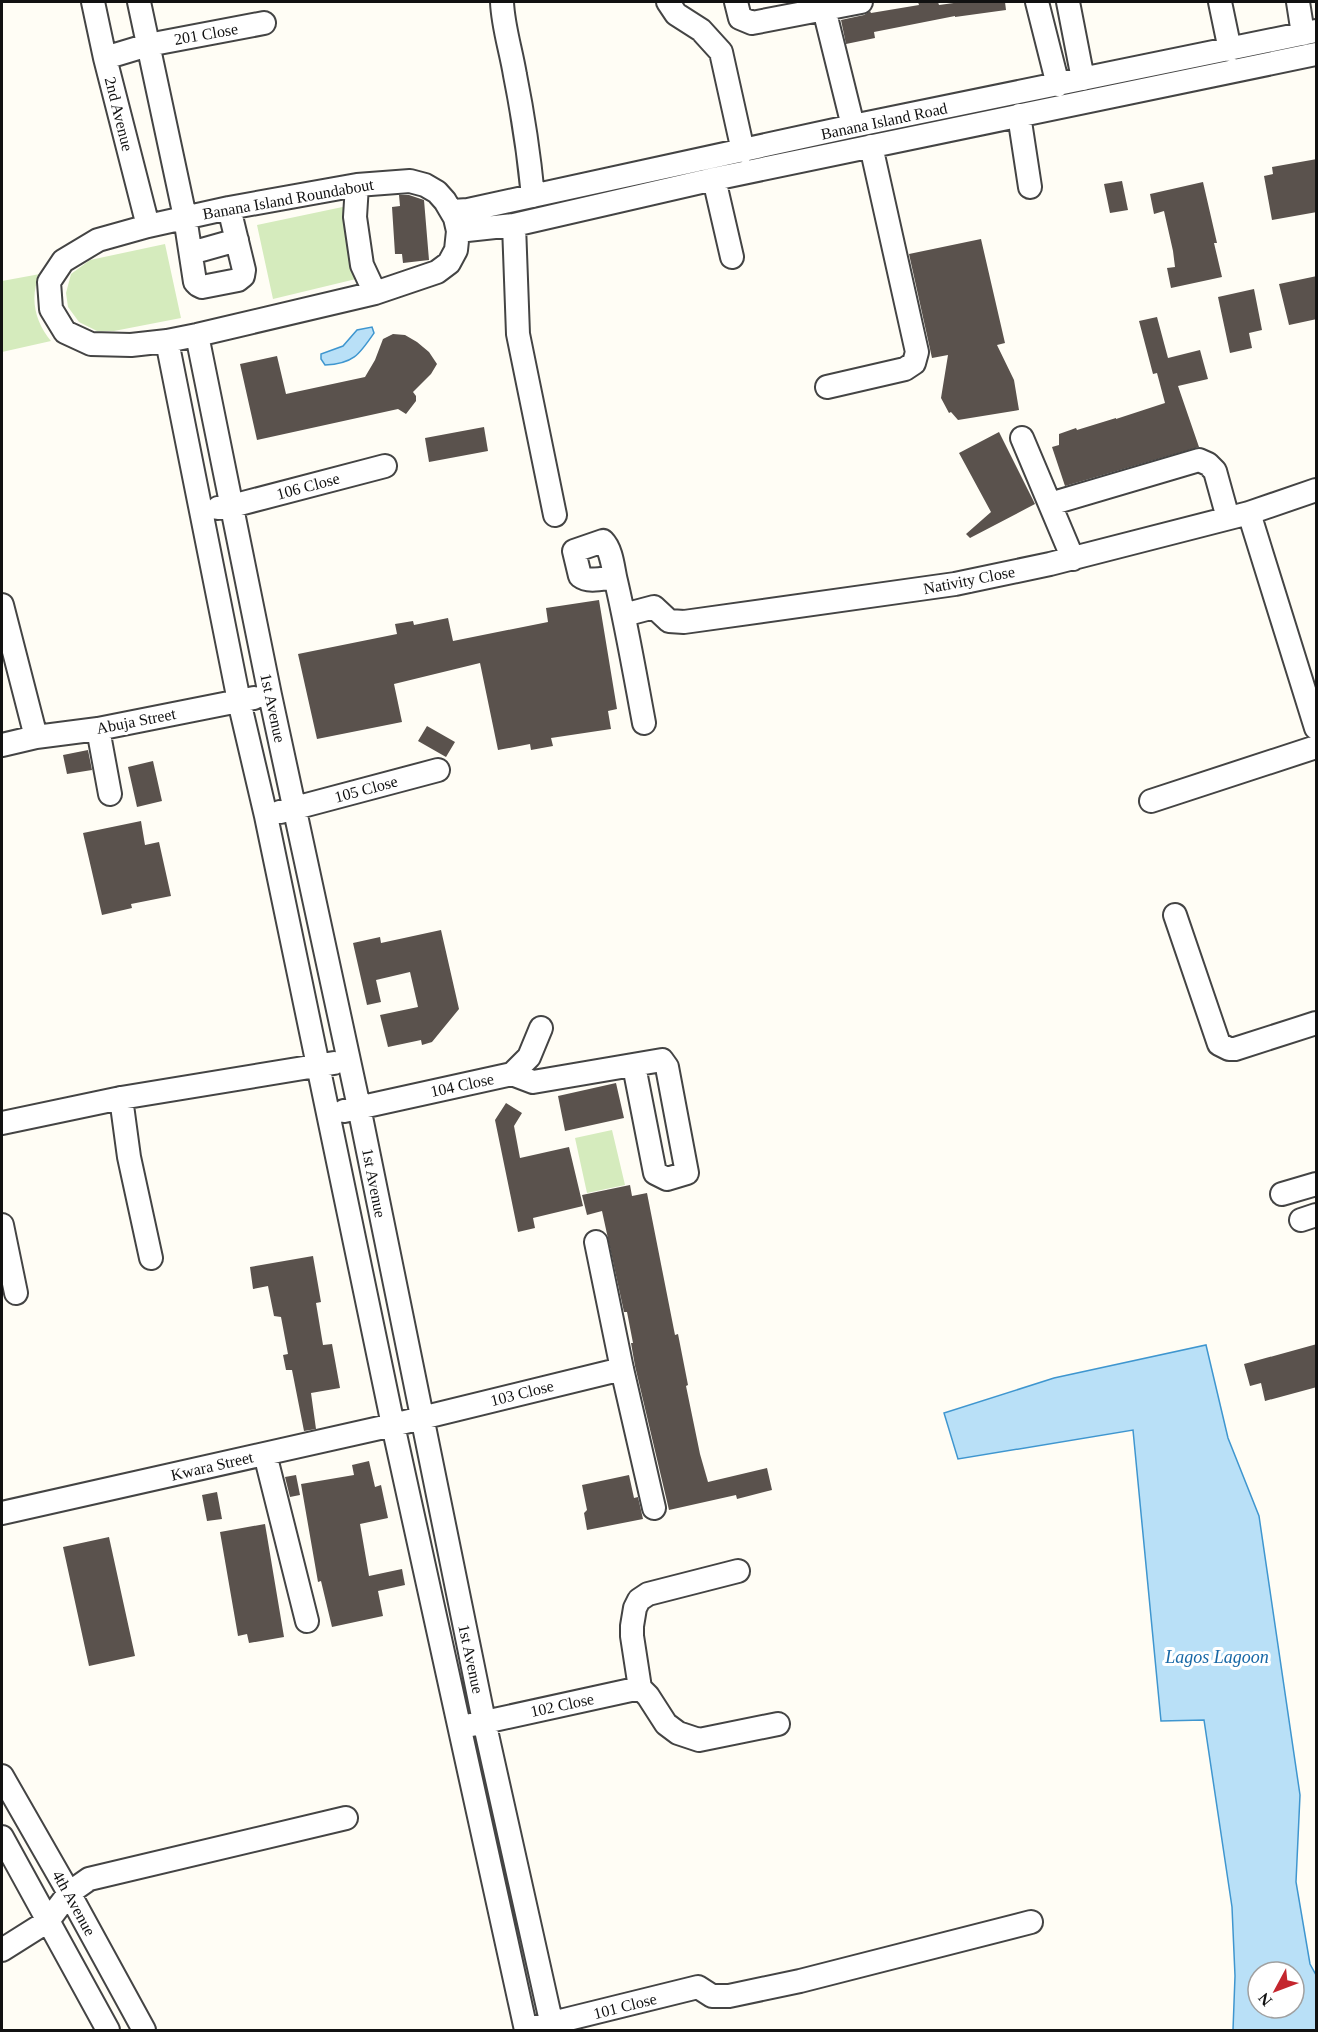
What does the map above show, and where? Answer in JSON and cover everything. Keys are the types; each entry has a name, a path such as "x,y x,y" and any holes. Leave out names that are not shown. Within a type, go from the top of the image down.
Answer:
{"street":[{"name":"2nd Avenue","path":"93,2 148,226"},
{"path":"139,2 185,217 195,282 202,287 238,280 243,276 244,270 229,208"},
{"path":"502,2 505,33 515,72 528,144 533,196"},
{"path":"668,2 675,14 701,30 721,52 743,151"},
{"path":"736,2 741,18 752,23 861,2"},
{"path":"1037,2 1058,85"},
{"path":"1068,2 1083,79"},
{"path":"1220,2 1230,50"},
{"path":"1298,2 1310,33"},
{"path":"824,9 853,126"},
{"name":"201 Close","path":"105,58 148,45 264,24"},
{"name":"Banana Island Road","path":"455,221 468,210 853,126 1310,33"},
{"name":"Banana Island Road","path":"455,221 514,225 714,178 1317,54"},
{"path":"1019,115 1030,187"},
{"path":"827,387 905,369 914,363 917,352 871,146"},
{"path":"714,178 732,258"},
{"name":"Banana Island Roundabout","path":"410,181 425,185 437,192 455,221 456,250 449,263 437,272 375,293 197,335 131,345 92,344 65,332 51,309 49,282 63,261 98,240 229,208 357,185 410,181"},
{"path":"357,185 355,217 362,265 375,293"},
{"path":"514,225 518,334 555,515"},
{"path":"191,253 237,240"},
{"name":"1st Avenue","path":"197,335 270,696 359,1107 484,1721 552,2027"},
{"name":"1st Avenue","path":"168,341 238,701 266,816 330,1114 393,1425 526,2030"},
{"path":"1022,438 1073,559"},
{"path":"1050,504 1199,460 1209,464 1238,515 1317,728"},
{"name":"106 Close","path":"201,510 232,506 385,466"},
{"name":"Nativity Close","path":"624,615 654,607 669,621 684,622 955,584 1073,559 1238,515 1317,490"},
{"path":"615,577 644,723"},
{"path":"2,605 36,737"},
{"name":"Abuja Street","path":"2,745 270,696"},
{"path":"98,729 110,794"},
{"path":"1151,801 1317,747"},
{"name":"105 Close","path":"266,816 438,770"},
{"path":"1175,915 1219,1044 1230,1049 1236,1048 1317,1023"},
{"name":"104 Close","path":"330,1114 512,1074 529,1057 541,1029"},
{"path":"2,1123 121,1098 347,1060"},
{"path":"512,1074 533,1082 662,1060 667,1066 687,1173 667,1179 654,1173 634,1066"},
{"path":"121,1098 129,1157 151,1258"},
{"path":"1282,1194 1317,1184"},
{"path":"2,1225 16,1293"},
{"path":"596,1242 654,1508"},
{"name":"103 Close","path":"422,1417 622,1369"},
{"name":"Kwara Street","path":"2,1513 422,1417"},
{"path":"266,1454 307,1621"},
{"path":"738,1571 648,1594 639,1600 632,1626 640,1688 648,1696 666,1724 678,1733 699,1740 778,1724"},
{"name":"102 Close","path":"459,1728 640,1688"},
{"name":"4th Avenue","path":"2,1776 144,2031"},
{"path":"2,1950 48,1921 69,1893 88,1879 346,1818"},
{"name":"4th Avenue","path":"2,1837 108,2031"},
{"name":"101 Close","path":"526,2030 552,2027 698,1987 712,1996 729,1996 801,1981 1031,1922"}],"green space":[{"path":"352,205 356,279 273,299 257,225"},
{"path":"165,244 181,318 114,331 97,331 79,322 68,307 66,293 71,274 90,260"},
{"path":"40,274 35,292 35,309 45,334 51,341 2,352 2,281"},
{"path":"612,1130 625,1185 587,1193 575,1138"}],"water":[{"path":"372,327 374,333 359,353 342,363 325,365 321,354 343,346 357,330"},
{"name":"Lagos Lagoon","path":"1206,1345 1228,1438 1259,1516 1300,1795 1296,1882 1310,1964 1316,1975 1316,2030 1233,2030 1235,1976 1232,1907 1204,1720 1161,1721 1133,1430 958,1459 944,1413 1054,1378"}],"building":[{"path":"918,2 938,2 939,5 961,2 1005,2 1006,10 955,16 874,32 875,38 846,44 841,20 864,15 870,11 871,13 919,5"},
{"path":"1317,159 1317,212 1272,220 1264,176 1273,174 1272,167"},
{"path":"1122,181 1128,210 1110,213 1104,184"},
{"path":"1203,182 1222,277 1171,288 1167,268 1175,267 1173,251 1164,211 1154,214 1150,194"},
{"path":"399,195 409,195 424,200 429,260 403,263 402,254 395,254 392,207 400,206"},
{"path":"981,239 1005,343 997,345 1014,380 1019,410 958,420 951,412 949,413 941,398 948,355 932,358 909,254"},
{"path":"1317,276 1317,319 1289,325 1279,284"},
{"path":"1254,289 1262,330 1249,333 1252,348 1230,353 1218,297"},
{"path":"1157,317 1168,358 1200,350 1208,379 1178,386 1199,447 1065,486 1052,447 1059,445 1059,434 1165,403 1157,373 1153,374 1139,321"},
{"path":"393,334 405,335 417,342 429,352 437,364 431,374 413,392 416,401 406,414 398,409 257,440 240,364 277,356 286,394 365,377 383,339"},
{"path":"484,427 488,451 429,462 425,438"},
{"path":"999,432 1035,504 970,538 966,534 991,512 959,453"},
{"path":"599,600 617,709 608,711 611,729 551,738 553,746 531,750 530,744 498,750 480,663 394,684 402,722 317,739 298,654 397,634 395,624 413,621 414,625 448,618 453,641 548,622 546,608"},
{"path":"427,726 455,742 446,757 418,741"},
{"path":"88,750 92,770 67,774 63,755"},
{"path":"153,761 162,801 137,807 128,767"},
{"path":"141,821 145,845 159,842 171,896 131,904 132,908 102,915 83,833"},
{"path":"441,930 459,1009 432,1042 422,1045 421,1040 388,1047 380,1015 418,1007 410,972 376,980 381,1002 367,1005 353,943 380,937 381,943"},
{"path":"616,1083 624,1118 565,1131 558,1096"},
{"path":"506,1103 522,1113 514,1126 520,1158 569,1147 583,1206 533,1218 535,1228 518,1232 495,1120"},
{"path":"630,1185 632,1196 647,1193 675,1335 678,1334 700,1454 708,1482 767,1468 772,1490 737,1499 736,1495 669,1510 635,1366 627,1312 624,1312 602,1211 587,1215 582,1195"},
{"path":"313,1256 321,1302 316,1303 323,1345 332,1344 340,1388 311,1393 316,1429 304,1431 292,1370 286,1370 283,1355 288,1354 281,1317 274,1316 268,1286 253,1289 250,1267"},
{"path":"1317,1344 1317,1387 1265,1401 1261,1383 1250,1386 1244,1364"},
{"path":"369,1461 375,1487 381,1485 388,1518 360,1524 369,1576 402,1569 405,1585 378,1591 383,1616 332,1627 321,1581 318,1582 301,1484 354,1475 352,1465"},
{"path":"296,1475 300,1495 290,1497 285,1477"},
{"path":"629,1475 634,1498 638,1497 643,1519 587,1530 584,1513 587,1510 582,1485"},
{"path":"217,1492 222,1519 207,1521 202,1495"},
{"path":"265,1524 284,1637 249,1643 247,1634 238,1636 220,1532"},
{"path":"109,1537 135,1656 89,1666 63,1547"}]}
